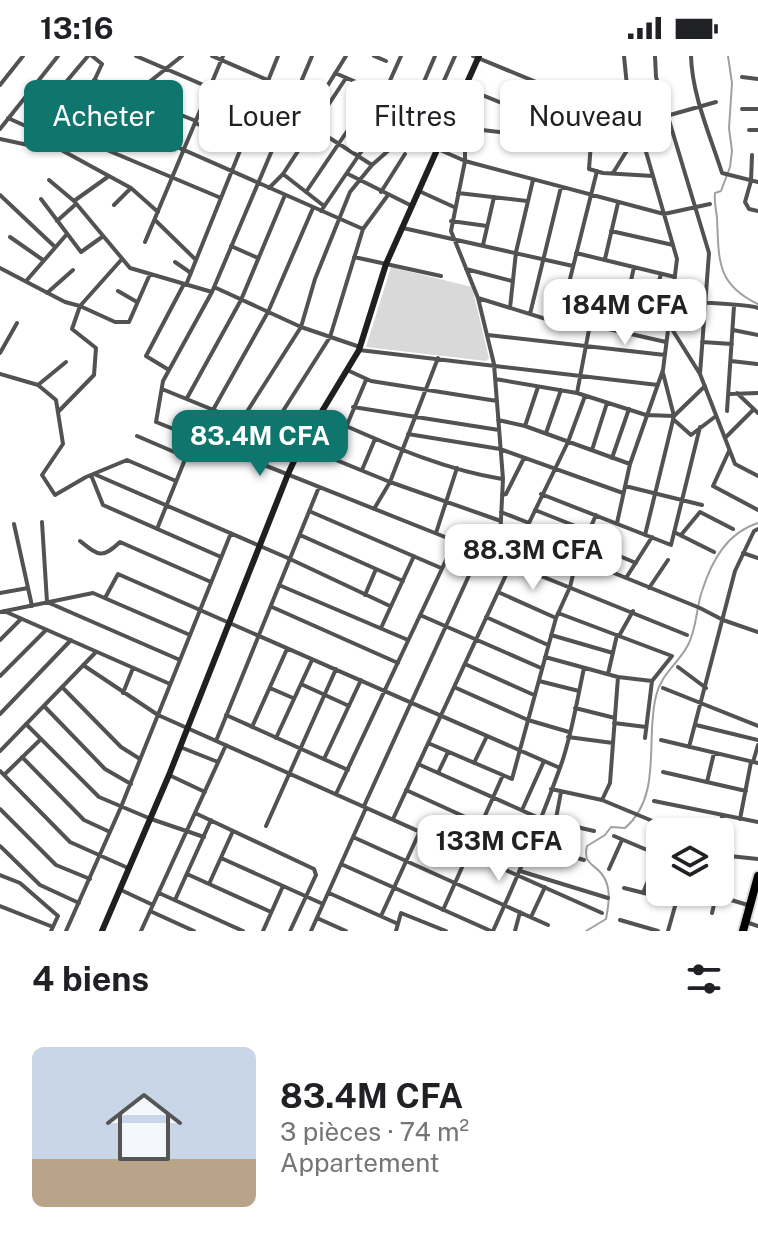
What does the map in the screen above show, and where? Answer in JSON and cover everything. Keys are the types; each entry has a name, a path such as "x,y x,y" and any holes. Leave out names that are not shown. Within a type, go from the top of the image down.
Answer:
{"main road":[{"path":"744,926 758,876"}],"street":[{"path":"0,85 23,56"},
{"path":"0,129 58,56"},
{"path":"69,80 90,56 102,64 94,80"},
{"path":"136,56 199,83"},
{"path":"152,80 182,56"},
{"path":"212,56 268,80 278,56"},
{"path":"301,80 312,56"},
{"path":"330,81 346,56"},
{"path":"374,56 386,61"},
{"path":"390,80 401,56"},
{"path":"425,80 435,56"},
{"path":"444,80 455,56"},
{"path":"624,56 626,80"},
{"path":"655,56 657,80"},
{"path":"691,56 693,89 702,105 726,174 758,182"},
{"path":"468,80 476,57 532,80"},
{"path":"213,80 222,58"},
{"path":"335,73 351,80"},
{"path":"742,77 758,79"},
{"path":"330,103 346,78"},
{"path":"671,114 716,102"},
{"path":"742,109 758,109"},
{"path":"145,242 199,115"},
{"path":"183,116 199,123"},
{"path":"8,118 24,126"},
{"path":"671,125 709,253 700,374"},
{"path":"749,130 758,130"},
{"path":"306,192 346,132"},
{"path":"0,139 24,144"},
{"path":"330,139 372,165"},
{"path":"184,150 313,207 323,208"},
{"path":"65,152 131,188 158,212"},
{"path":"112,152 221,198"},
{"path":"169,370 146,356 191,273 239,152"},
{"path":"271,152 213,290 169,370 156,422 455,541 500,551"},
{"path":"269,188 298,152"},
{"path":"323,208 363,152"},
{"path":"227,450 240,421 301,327 315,279 358,181 387,152"},
{"path":"102,931 169,775 288,474 301,446 359,348 386,264 436,152"},
{"path":"446,152 465,161 664,214 710,204"},
{"path":"465,152 451,221 453,238 478,298 494,364 503,479 499,559 687,635"},
{"path":"590,152 589,169 653,176"},
{"path":"613,173 624,152"},
{"path":"617,523 630,464 663,370 677,259 646,152"},
{"path":"381,192 405,154"},
{"path":"752,155 751,181 745,202 749,209 758,211"},
{"path":"559,323 597,171"},
{"path":"283,174 323,208 363,229"},
{"path":"348,174 412,206"},
{"path":"57,221 109,176"},
{"path":"510,308 516,252 533,179"},
{"path":"49,180 75,203 130,268 213,290 359,348 658,385"},
{"path":"530,314 561,187"},
{"path":"114,205 131,188"},
{"path":"419,191 454,207"},
{"path":"458,193 528,201"},
{"path":"0,195 54,246"},
{"path":"187,399 241,300 285,195"},
{"path":"269,433 330,337 363,229 388,195"},
{"path":"483,245 494,197"},
{"path":"41,199 81,252 102,237"},
{"path":"0,207 7,201"},
{"path":"604,260 618,203"},
{"path":"213,410 268,312 313,207"},
{"path":"155,220 196,260"},
{"path":"451,221 487,226"},
{"path":"402,228 573,266"},
{"path":"611,231 673,245"},
{"path":"27,280 67,234"},
{"path":"10,237 43,260"},
{"path":"231,246 258,258"},
{"path":"576,253 675,277"},
{"path":"354,257 441,276"},
{"path":"58,412 94,375 96,348 72,329 80,306 122,259"},
{"path":"175,262 191,273"},
{"path":"626,303 634,267"},
{"path":"0,268 65,302 123,323 129,322 150,274"},
{"path":"466,269 512,281"},
{"path":"47,293 73,270"},
{"path":"651,308 661,274"},
{"path":"569,283 596,297 670,313"},
{"path":"118,291 137,303"},
{"path":"577,393 578,375 596,297"},
{"path":"478,298 559,323 590,326 666,342"},
{"path":"672,301 734,306 749,303 758,308"},
{"path":"727,411 734,306"},
{"path":"0,353 17,323"},
{"path":"669,324 700,374 735,464 758,476"},
{"path":"733,329 758,335"},
{"path":"487,335 665,355"},
{"path":"702,342 732,344"},
{"path":"374,509 390,482 438,358"},
{"path":"731,361 757,364"},
{"path":"38,385 66,362"},
{"path":"347,369 366,379 497,401"},
{"path":"645,535 673,417 663,370"},
{"path":"0,374 38,385 56,400 63,444 42,475 55,495 92,474 127,460 176,481"},
{"path":"333,458 366,379"},
{"path":"495,379 577,393 646,415 673,417 691,435 716,416"},
{"path":"525,426 538,386"},
{"path":"673,417 705,386"},
{"path":"162,389 390,482 501,521"},
{"path":"546,434 561,390"},
{"path":"725,438 756,411 737,393"},
{"path":"729,394 758,393"},
{"path":"501,512 529,523 568,442 585,396"},
{"path":"592,450 607,403"},
{"path":"353,407 499,430"},
{"path":"612,458 629,409"},
{"path":"498,420 525,426 630,464"},
{"path":"346,426 402,451 472,474 503,479"},
{"path":"541,494 671,545 700,427"},
{"path":"408,434 500,449 623,493"},
{"path":"137,436 186,457"},
{"path":"157,529 194,437"},
{"path":"362,470 375,439"},
{"path":"730,450 713,486 758,510"},
{"path":"502,495 506,494 524,458"},
{"path":"436,533 448,504 457,468"},
{"path":"92,474 290,559 390,606"},
{"path":"92,474 103,505 221,557"},
{"path":"625,486 702,505"},
{"path":"216,741 319,487"},
{"path":"535,510 588,532"},
{"path":"309,511 441,568"},
{"path":"681,535 700,512 733,529"},
{"path":"428,743 512,779 557,616 596,515"},
{"path":"42,522 47,602"},
{"path":"14,524 32,606"},
{"path":"501,527 758,632"},
{"path":"689,747 703,704 735,571 754,531 758,529"},
{"path":"674,532 714,552"},
{"path":"66,931 131,784 231,533"},
{"path":"300,535 403,581"},
{"path":"626,578 652,537"},
{"path":"80,541 93,552 102,554 111,552 120,542 211,582"},
{"path":"336,794 455,541"},
{"path":"584,541 636,563"},
{"path":"743,553 758,558"},
{"path":"381,628 414,556"},
{"path":"649,588 668,560"},
{"path":"392,819 511,564"},
{"path":"365,595 376,569"},
{"path":"311,931 471,571"},
{"path":"105,598 118,574 560,768"},
{"path":"279,585 408,640"},
{"path":"0,593 28,588"},
{"path":"498,592 672,656 652,681 645,738"},
{"path":"2,612 93,593 190,635"},
{"path":"47,602 180,660"},
{"path":"271,607 398,663"},
{"path":"608,674 618,636 633,611"},
{"path":"2,612 170,684"},
{"path":"420,615 541,668"},
{"path":"486,617 548,645"},
{"path":"0,640 21,619"},
{"path":"0,676 46,630"},
{"path":"551,635 613,653"},
{"path":"0,714 71,640"},
{"path":"252,727 288,648"},
{"path":"0,751 96,652"},
{"path":"544,657 618,677 652,681"},
{"path":"276,738 312,659"},
{"path":"465,664 534,695"},
{"path":"83,665 158,715 468,853 519,873 608,898"},
{"path":"678,667 706,688"},
{"path":"123,693 133,668"},
{"path":"341,864 492,931 531,846 560,768 584,668"},
{"path":"266,826 336,669"},
{"path":"602,800 610,783 618,677"},
{"path":"324,759 361,680"},
{"path":"538,681 579,691"},
{"path":"301,684 349,706"},
{"path":"62,687 121,747 140,759"},
{"path":"454,687 528,720 569,734 613,743"},
{"path":"270,688 294,698"},
{"path":"663,688 758,726"},
{"path":"44,706 105,769 131,784"},
{"path":"575,708 646,727"},
{"path":"226,715 348,770"},
{"path":"26,724 99,797 186,833 204,837"},
{"path":"696,725 758,742 740,819"},
{"path":"474,763 487,736"},
{"path":"41,739 2,773 70,842 130,869"},
{"path":"661,740 754,762"},
{"path":"141,931 226,745"},
{"path":"180,747 218,762"},
{"path":"438,773 448,752"},
{"path":"707,782 714,753"},
{"path":"22,757 84,820 110,832"},
{"path":"522,810 545,761"},
{"path":"418,764 539,818"},
{"path":"663,772 746,791"},
{"path":"169,775 205,792"},
{"path":"443,910 503,775"},
{"path":"551,789 602,800 646,820"},
{"path":"406,790 531,846 584,860"},
{"path":"550,850 561,792"},
{"path":"654,801 758,822"},
{"path":"0,809 56,865 90,879"},
{"path":"195,813 314,869 316,875 290,931"},
{"path":"175,900 211,820"},
{"path":"555,822 594,831"},
{"path":"209,884 234,830"},
{"path":"381,916 420,831"},
{"path":"614,836 646,849"},
{"path":"353,837 548,925"},
{"path":"609,869 622,840"},
{"path":"0,846 40,885 79,903"},
{"path":"734,856 758,859"},
{"path":"221,858 323,904"},
{"path":"519,873 602,913"},
{"path":"187,874 271,912"},
{"path":"0,875 20,883 58,916 52,929 0,906"},
{"path":"263,931 283,886"},
{"path":"643,893 646,886"},
{"path":"531,917 545,887"},
{"path":"624,888 646,894"},
{"path":"121,890 194,931"},
{"path":"329,892 396,923"},
{"path":"159,893 243,931"},
{"path":"734,900 750,905"},
{"path":"668,931 675,906"},
{"path":"712,913 714,906"},
{"path":"515,931 520,912"},
{"path":"396,931 401,913 446,931"},
{"path":"317,918 346,931"},
{"path":"620,920 658,931"},
{"path":"428,924 428,931"},
{"path":"744,926 758,926"}],"shaded area":[{"path":"391,267 472,287 489,358 486,361 366,347"}],"waterway":[{"path":"728,56 732,83 729,128 732,151 721,191 715,193 718,246 727,279 734,288 758,304"},
{"path":"586,931 606,919 609,895 601,873 587,859 587,846 605,835 611,827 625,828 637,815 649,783 653,713 658,688 691,638 702,591 716,558 738,533 758,523"}]}
